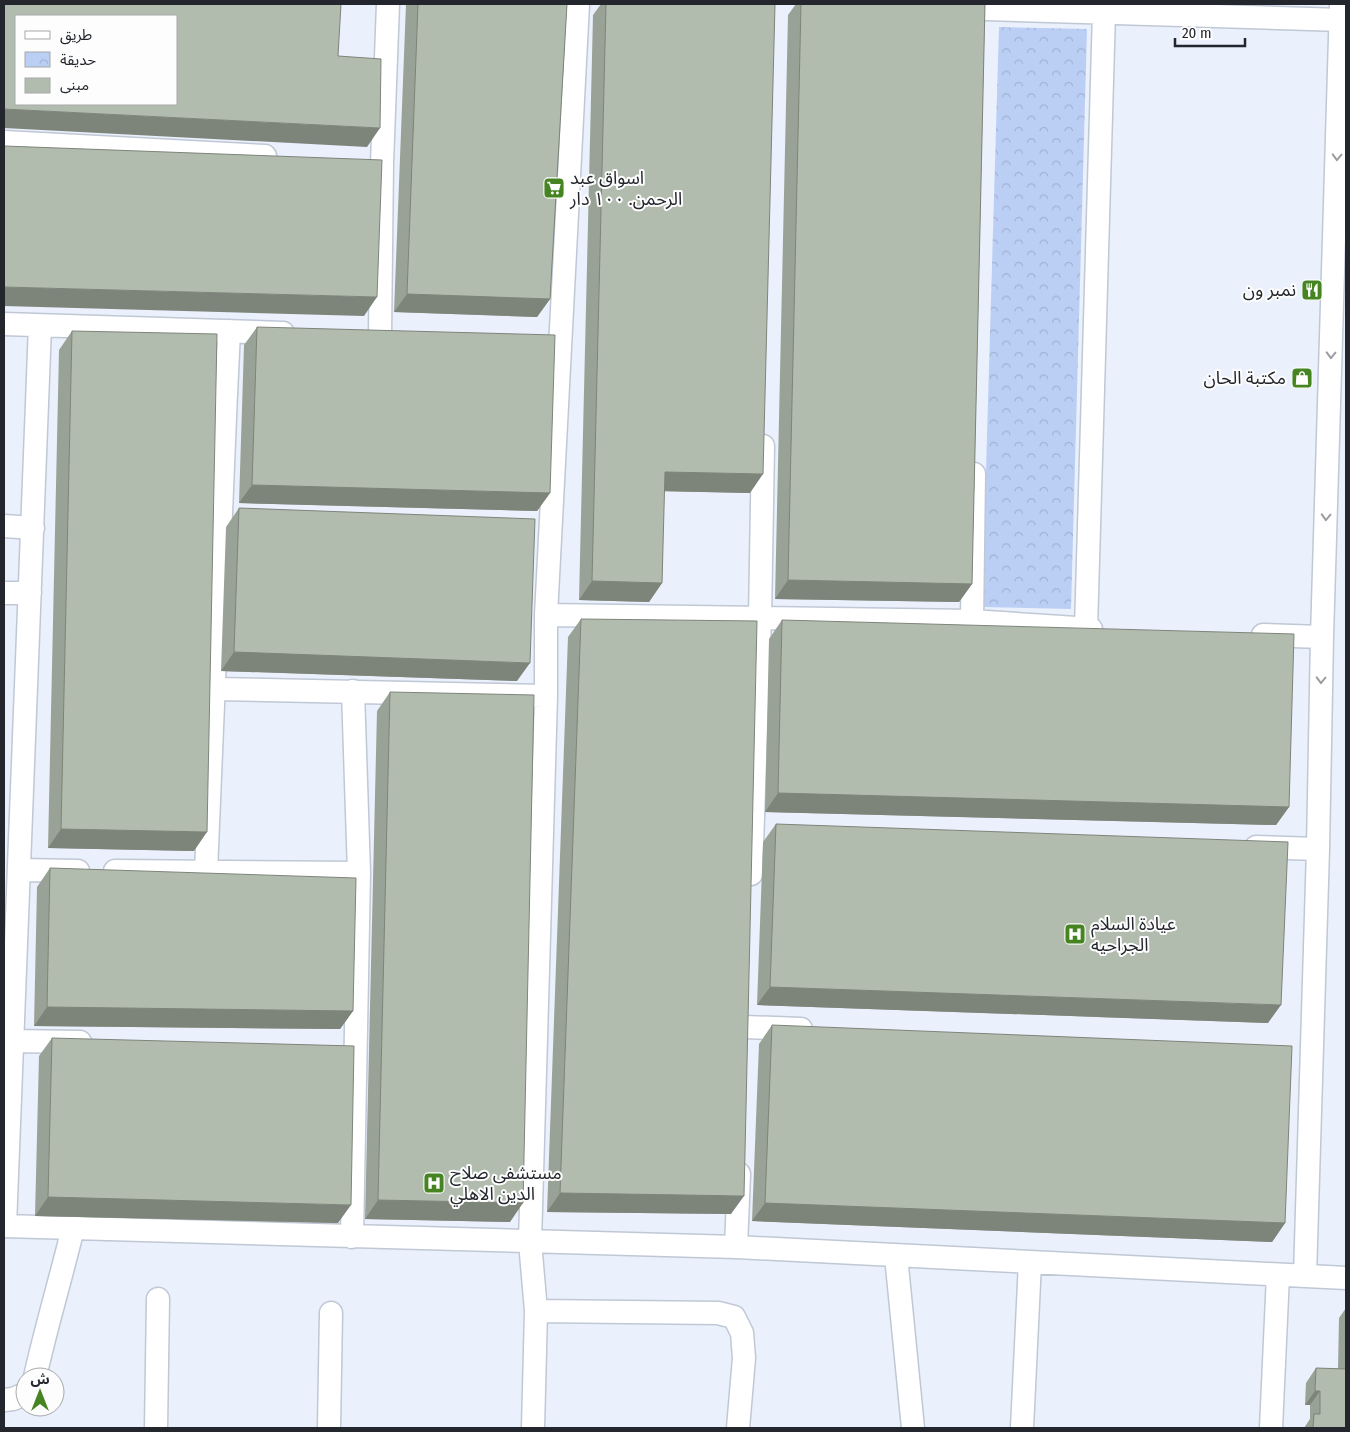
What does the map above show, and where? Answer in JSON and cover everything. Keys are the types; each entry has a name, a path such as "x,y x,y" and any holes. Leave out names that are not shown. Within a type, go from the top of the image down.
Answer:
{"street":[{"path":"380,335 372,162 388,4"},
{"path":"533,1428 536,1311 530,1242 546,696 546,615 541,527 552,341 578,4"},
{"path":"931,7 980,18 1043,7 1104,12 1341,12 1339,322 1322,637 1318,849 1301,1051 1305,1276"},
{"path":"1086,629 1104,12"},
{"path":"4,142 283,157"},
{"path":"4,324 304,333"},
{"path":"40,326 4,1226 736,1248 1346,1278"},
{"path":"206,872 215,689 230,513 228,331"},
{"path":"750,898 763,829 760,618 763,430"},
{"path":"972,621 975,453"},
{"path":"4,526 33,528"},
{"path":"4,593 30,593"},
{"path":"546,615 972,621 1115,630"},
{"path":"1243,634 1322,637"},
{"path":"215,689 546,696"},
{"path":"352,1237 347,1047 359,873 354,691"},
{"path":"1238,846 1318,849"},
{"path":"19,870 359,873"},
{"path":"745,1027 824,1030"},
{"path":"12,1041 101,1042"},
{"path":"736,1248 740,1152"},
{"path":"37,1367 73,1228"},
{"path":"896,1256 913,1428"},
{"path":"1022,1428 1030,1262"},
{"path":"1271,1428 1278,1275"},
{"path":"156,1428 158,1299"},
{"path":"536,1311 718,1313 734,1317 742,1333 744,1358 738,1428"},
{"path":"329,1428 331,1313"}],"green space":[{"path":"999,27 1087,29 1071,609 982,607"}],"building":[{"path":"4,4 341,4 338,56 381,59 380,128 4,109"},
{"path":"418,4 567,4 550,299 407,294"},
{"path":"606,4 775,4 763,474 665,472 662,583 592,581"},
{"path":"801,4 985,4 972,584 788,580"},
{"path":"4,146 382,160 377,297 4,287"},
{"path":"257,327 555,335 550,493 252,485"},
{"path":"72,331 217,334 207,832 61,829"},
{"path":"239,508 535,519 530,663 234,652"},
{"path":"581,619 757,621 744,1196 560,1193"},
{"path":"782,620 1294,634 1289,807 778,793"},
{"path":"390,692 534,695 523,1203 378,1200"},
{"path":"776,824 1288,842 1281,1005 770,987"},
{"path":"50,868 356,878 353,1011 47,1007"},
{"path":"772,1025 1292,1046 1285,1223 765,1203"},
{"path":"52,1038 354,1046 351,1205 48,1197"},
{"path":"1316,1368 1346,1369 1346,1428 1313,1428 1314,1414 1320,1414 1320,1391 1315,1391"}],"place":[{"name":"اسواق عبد الرحمن. ١٠٠ دار","path":"554,188"},
{"name":"نمبر ون","path":"1312,290"},
{"name":"مكتبة الحان","path":"1302,378"},
{"name":"عيادة السلام الجراحيه","path":"1075,934"},
{"name":"مستشفى صلاح الدين الاهلي","path":"434,1183"}]}
